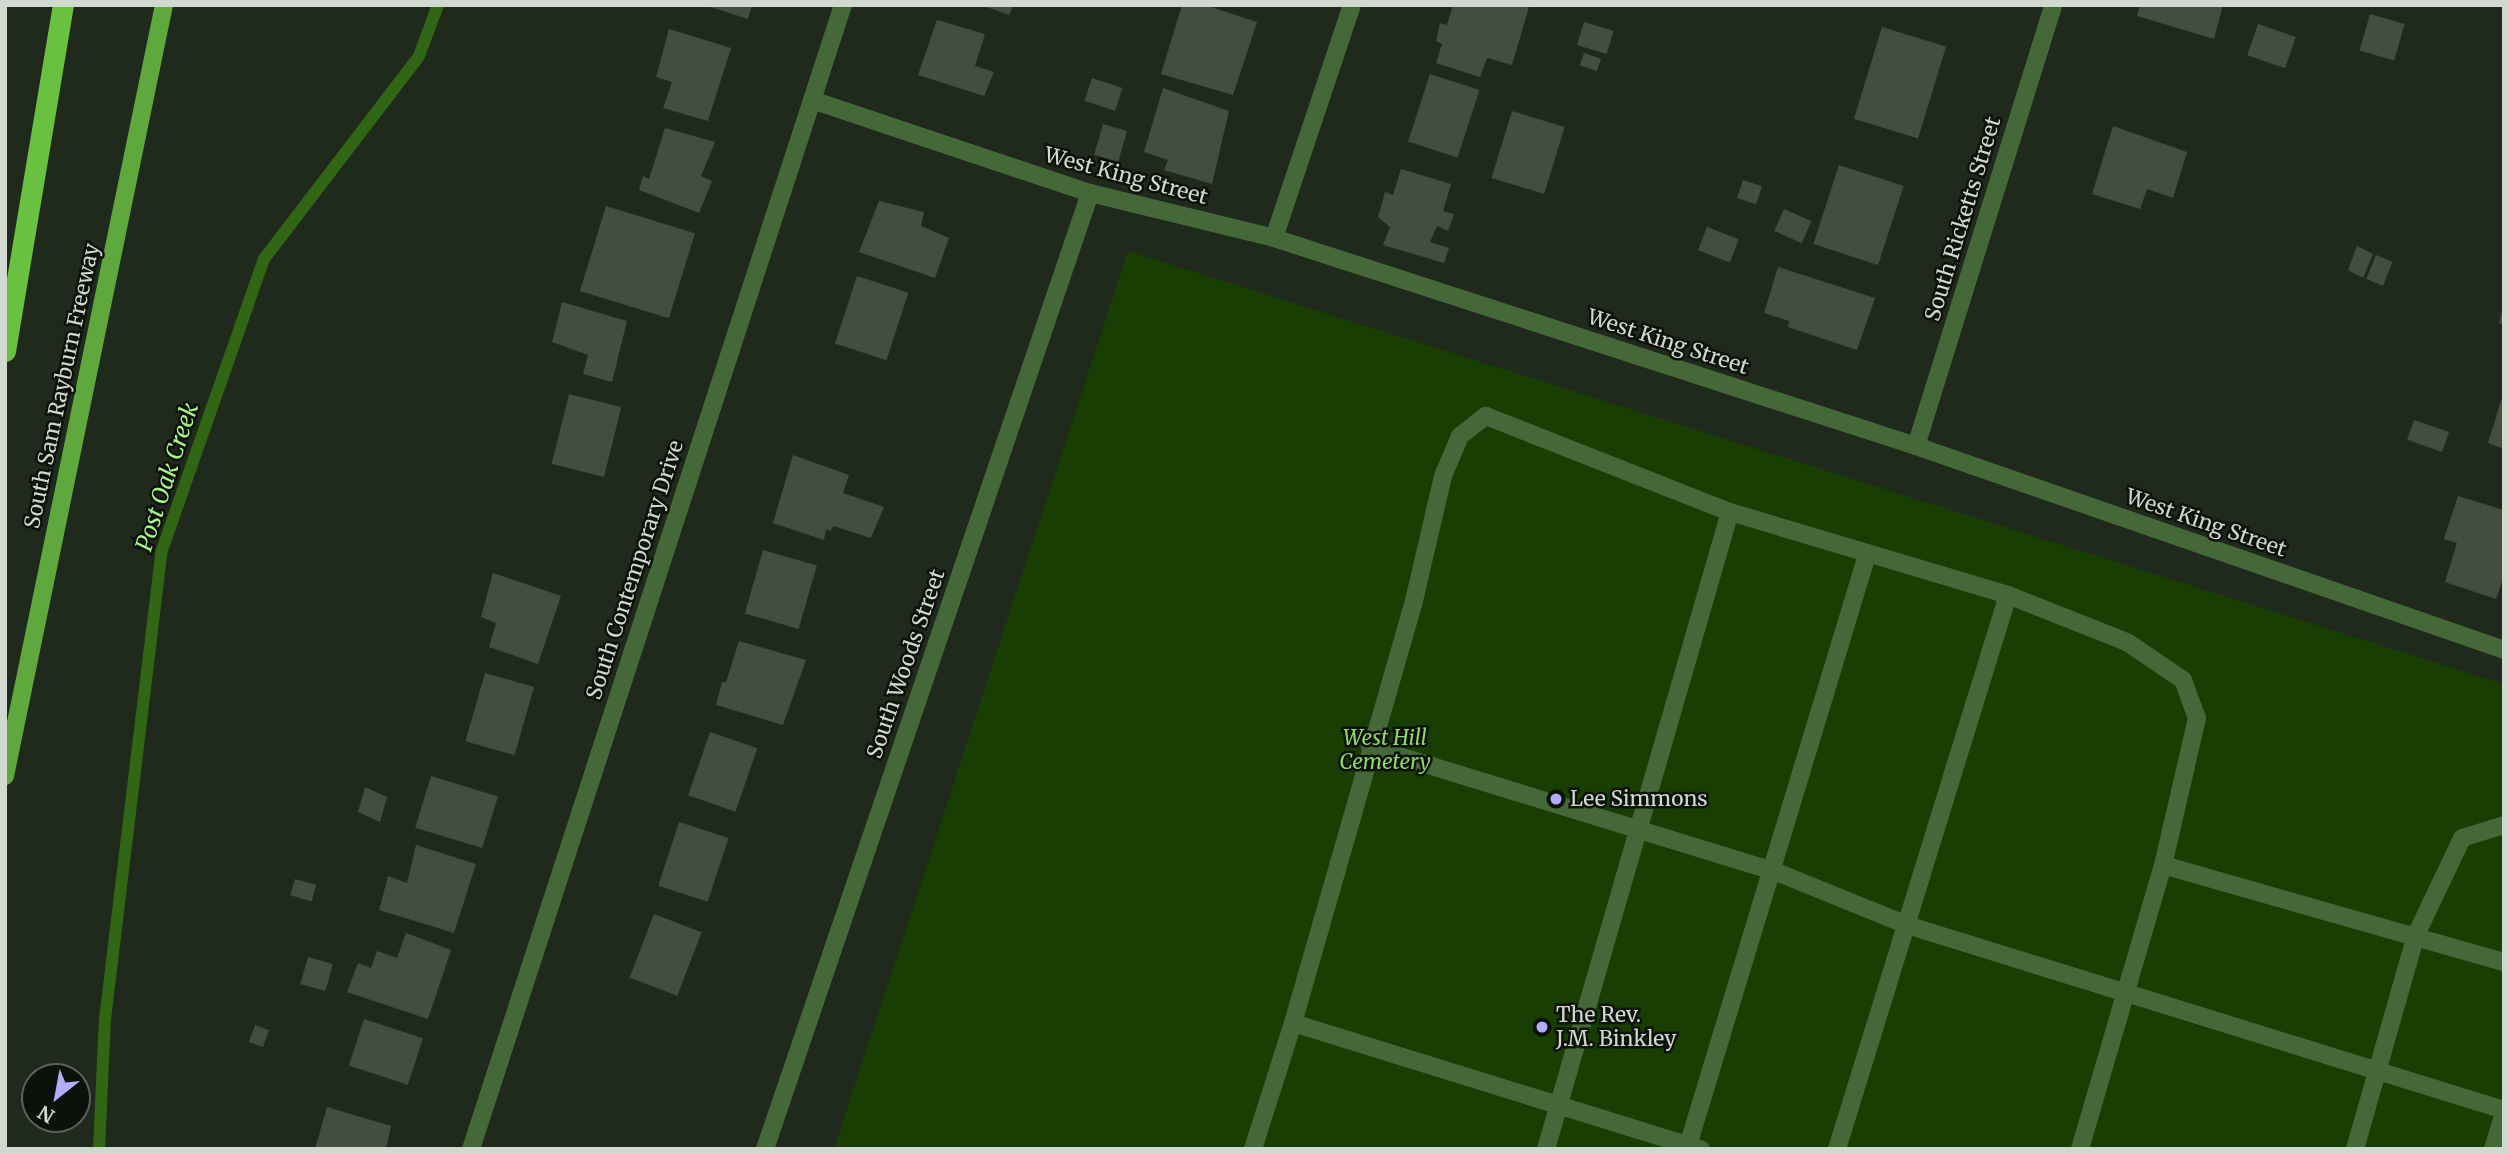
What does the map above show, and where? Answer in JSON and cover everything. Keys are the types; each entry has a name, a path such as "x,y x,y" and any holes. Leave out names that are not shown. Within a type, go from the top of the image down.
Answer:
{"highway":[{"path":"5,351 63,5"}],"main road":[{"name":"South Sam Rayburn Freeway","path":"5,776 164,5"}],"street":[{"name":"South Contemporary Drive","path":"471,1149 843,5"},
{"path":"1274,238 1352,5"},
{"name":"South Ricketts Street","path":"1916,446 2053,5"},
{"name":"West King Street","path":"812,100 1090,193 1274,238 1916,446 2504,650"},
{"name":"South Woods Street","path":"765,1149 1090,193"},
{"path":"1253,1149 1293,1023 1370,747 1413,605 1443,476 1460,436 1486,416 1731,512 1867,555 2008,595 2127,642 2183,680 2197,718 2163,865 2080,1149"},
{"path":"1546,1149 1731,512"},
{"path":"1293,1023 1692,1147 1867,555"},
{"path":"1837,1149 2008,595"},
{"path":"1370,747 1774,870 1907,925 2504,1111 2493,1149"},
{"path":"2355,1149 2416,935 2462,838 2504,825"},
{"path":"2163,865 2504,962"}],"green space":[{"name":"West Hill Cemetery","path":"1128,251 2504,684 2504,1149 834,1149"}],"building":[{"path":"705,5 752,5 748,19"},
{"path":"981,5 1013,5 1009,15"},
{"path":"1182,5 1205,5 1257,22 1233,95 1161,74"},
{"path":"1453,5 1529,7 1512,65 1487,58 1480,77 1436,63 1442,44 1436,41 1440,23 1447,25"},
{"path":"2140,5 2223,5 2214,39 2137,16"},
{"path":"2370,14 2405,24 2394,60 2360,51"},
{"path":"937,20 985,34 975,66 994,72 984,96 918,75"},
{"path":"1584,22 1614,31 1607,54 1577,45"},
{"path":"2258,24 2296,37 2285,68 2247,55"},
{"path":"1882,27 1946,47 1918,138 1854,119"},
{"path":"669,29 731,48 708,121 663,108 672,82 656,77"},
{"path":"1584,53 1601,59 1597,71 1580,65"},
{"path":"1430,74 1479,90 1458,158 1408,142"},
{"path":"1092,78 1122,88 1115,111 1085,101"},
{"path":"1163,88 1229,111 1212,184 1164,170 1168,160 1144,152"},
{"path":"1512,111 1565,127 1544,194 1492,178"},
{"path":"1103,124 1127,131 1118,162 1094,155"},
{"path":"2113,126 2187,152 2173,198 2147,189 2140,209 2092,194"},
{"path":"665,128 715,142 701,176 712,181 699,213 639,190 643,176 649,179"},
{"path":"1839,165 1904,186 1878,265 1813,244"},
{"path":"1401,169 1451,184 1443,211 1454,214 1448,231 1437,226 1430,242 1449,248 1444,263 1383,245 1390,227 1378,217 1385,192 1393,195"},
{"path":"1743,180 1762,186 1756,204 1737,198"},
{"path":"879,201 924,212 921,226 949,238 935,278 859,252"},
{"path":"606,206 695,233 669,318 580,291"},
{"path":"1784,209 1811,221 1802,243 1774,231"},
{"path":"1707,227 1739,239 1730,263 1698,250"},
{"path":"2357,246 2373,254 2363,278 2348,270"},
{"path":"2376,255 2393,262 2383,286 2366,279"},
{"path":"1778,267 1875,298 1857,350 1788,327 1789,321 1764,313"},
{"path":"857,276 908,293 886,360 835,344"},
{"path":"562,302 627,321 612,382 583,374 588,355 552,342"},
{"path":"2504,307 2504,325 2499,323"},
{"path":"569,394 621,407 604,477 552,464"},
{"path":"2504,394 2504,449 2488,443"},
{"path":"2414,420 2449,432 2442,452 2407,440"},
{"path":"793,455 849,475 843,493 884,507 871,538 833,526 831,531 826,529 824,540 773,523"},
{"path":"2458,496 2504,510 2504,575 2496,599 2445,582 2457,543 2444,539"},
{"path":"763,550 817,565 799,629 745,613"},
{"path":"493,573 561,596 538,664 489,647 496,623 481,617"},
{"path":"739,641 806,660 783,725 716,705 722,682 726,682"},
{"path":"485,673 534,687 514,755 465,741"},
{"path":"710,732 757,748 735,812 688,795"},
{"path":"431,776 498,796 482,848 415,828"},
{"path":"365,787 387,797 380,822 358,812"},
{"path":"679,822 728,838 708,902 658,886"},
{"path":"416,845 476,864 454,933 379,910 388,876 407,883"},
{"path":"295,879 316,885 311,901 290,895"},
{"path":"654,914 702,932 677,996 630,977"},
{"path":"406,933 451,950 428,1019 347,992 358,963 371,968 377,951 397,958"},
{"path":"308,957 333,964 325,991 300,984"},
{"path":"364,1019 423,1038 408,1085 349,1066"},
{"path":"255,1025 269,1030 263,1047 249,1042"},
{"path":"327,1107 391,1126 386,1149 315,1149"}],"waterway":[{"name":"Post Oak Creek","path":"99,1149 105,1019 161,553 264,259 419,56 438,5"}],"place":[{"name":"Lee Simmons","path":"1556,799"},
{"name":"The Rev. J.M. Binkley","path":"1542,1027"}]}
